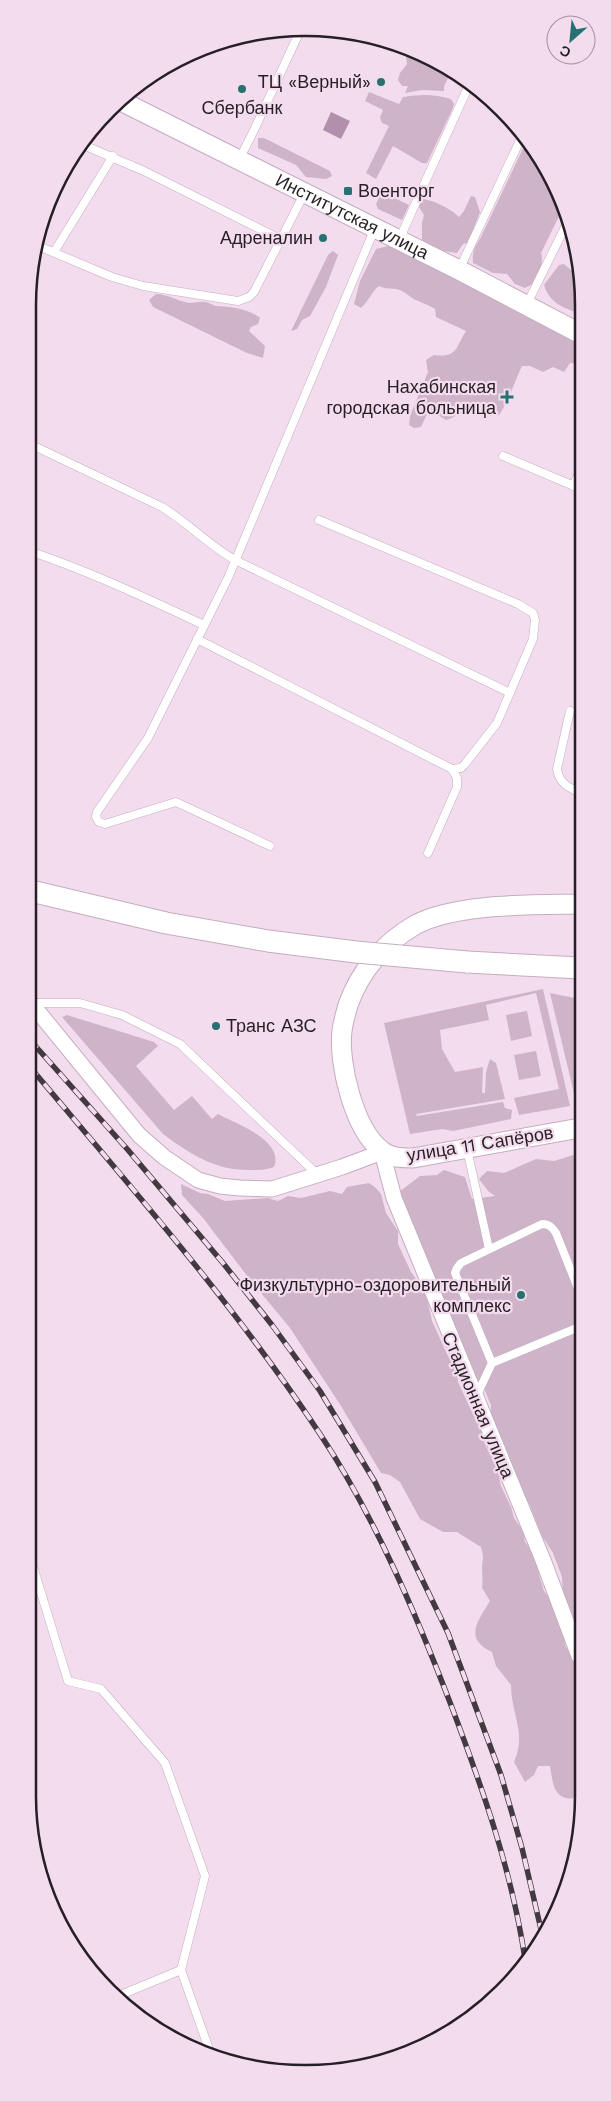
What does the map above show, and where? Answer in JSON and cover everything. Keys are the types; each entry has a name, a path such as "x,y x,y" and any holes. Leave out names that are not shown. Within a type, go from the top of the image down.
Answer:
{"main road":[{"path":"36,892 166,923 268,941 356,952 467,962 575,968"}],"street":[{"name":"Институтская улица","path":"127,104 459,270 575,331"},
{"path":"36,1010 139,1135 182,1170 198,1180 220,1186 272,1189 382,1152 370,1141 361,1122 351,1097 342,1058 342,1031 349,1004 360,978 374,957 416,924 442,915 496,907 575,904"},
{"name":"улица 11 Сапёров","path":"382,1152 397,1158 413,1158 575,1129"},
{"name":"Стадионная улица","path":"382,1152 394,1198 543,1560 575,1645"}],"lane":[{"path":"239,160 297,36"},
{"path":"399,240 467,90"},
{"path":"459,270 519,142"},
{"path":"89,147 113,156 282,240"},
{"path":"54,252 113,156"},
{"path":"42,247 112,277 143,286 238,301 249,297 254,292 305,193"},
{"path":"270,846 176,802 105,824 96,817 97,812 148,738 204,626 235,560 375,228"},
{"path":"527,305 564,230"},
{"path":"36,447 162,507 235,560 510,693"},
{"path":"503,456 575,486"},
{"path":"197,639 452,769 461,768 500,717 533,639 535,627 533,613 518,604 319,520"},
{"path":"36,553 69,565 159,603 204,626"},
{"path":"570,711 557,769 558,776 564,785 575,790"},
{"path":"428,853 457,787 457,778 452,769"},
{"path":"36,1003 80,1003 122,1015 180,1044 318,1175"},
{"path":"468,1149 488,1249"},
{"path":"492,1363 456,1273 461,1263 542,1224 547,1224 553,1227 556,1233 575,1281"},
{"path":"476,1399 492,1363 575,1329"},
{"path":"36,1576 68,1681 101,1689 165,1763 205,1876 181,1970 208,2046"},
{"path":"123,1994 181,1970"}],"shaded area":[{"path":"406,56 448,78 444,86 444,91 422,90 405,93 408,86 402,86 398,80 400,73 407,64"},
{"path":"369,92 399,104 403,97 415,95 433,95 451,99 454,104 452,110 427,163 422,163 393,146 376,179 366,173 389,126 382,123 380,117 383,110 365,101"},
{"path":"331,112 350,121 341,139 323,130"},
{"path":"258,138 264,138 330,171 332,176 326,179 306,177 296,165 258,148"},
{"path":"523,148 547,186 559,216 541,253 541,264 535,283 525,288 515,284 507,274 493,273 473,263 473,253"},
{"path":"382,192 409,205 402,220 378,209 376,204"},
{"path":"471,196 475,197 480,212 468,243 463,244 457,253 443,251 422,241 424,215 419,207 421,199 441,205 459,217"},
{"path":"388,246 575,337 575,364 570,363 564,372 553,367 543,372 530,366 522,366 499,415 487,415 469,410 446,420 433,412 428,412 421,427 414,428 409,425 410,416 428,372 426,360 434,355 442,356 452,353 466,331 436,317 435,309 399,290 379,286 361,308 354,304 360,281 376,249"},
{"path":"333,251 338,255 326,287 310,316 302,320 297,329 291,331 328,255"},
{"path":"564,264 572,271 575,312 554,301 544,285 559,265"},
{"path":"156,294 189,303 206,302 216,306 250,312 260,318 258,324 251,327 249,331 265,346 263,358 247,353 153,307 149,300"},
{"path":"543,989 570,1106 519,1115 514,1098 559,1089 536,993 486,1005 489,1020 440,1030 442,1049 455,1072 483,1067 482,1093 485,1093 486,1072 490,1059 496,1063 505,1099 416,1114 417,1116 503,1102 505,1108 512,1110 511,1119 453,1131 442,1129 410,1134 384,1023"},
{"path":"550,993 575,998 575,1097"},
{"path":"527,1011 532,1036 511,1041 506,1015"},
{"path":"67,1015 154,1042 158,1046 136,1066 174,1110 192,1096 212,1119 218,1114 246,1128 265,1141 272,1149 275,1157 274,1167 260,1170 226,1168 204,1160 163,1134 62,1017"},
{"path":"536,1051 541,1076 519,1080 514,1055"},
{"path":"575,1155 575,1640 564,1619 562,1577 553,1553 542,1536 529,1503 514,1488 491,1426 491,1405 480,1380 474,1382 399,1192 420,1176 437,1175 444,1170 465,1177 472,1199 495,1196 488,1191 479,1179 487,1171 504,1173 536,1159 554,1161"},
{"path":"369,1183 381,1194 386,1213 398,1231 398,1244 411,1272 426,1293 432,1321 447,1354 456,1367 458,1382 473,1414 481,1425 484,1442 498,1472 501,1486 514,1518 523,1531 525,1542 538,1560 539,1575 544,1591 549,1597 563,1632 565,1645 575,1663 575,1798 570,1799 559,1795 552,1780 550,1766 538,1766 534,1775 525,1782 514,1762 518,1752 519,1733 511,1685 496,1666 492,1652 483,1647 475,1635 481,1615 490,1601 482,1588 483,1557 481,1547 457,1532 443,1532 420,1519 400,1482 390,1475 381,1473 341,1406 290,1328 203,1218 182,1195 181,1184 200,1193 225,1201 268,1198 278,1201 288,1196 301,1198 330,1191 342,1194 347,1187"}],"railway":[{"path":"36,1047 128,1150 223,1263 272,1325 320,1391 375,1482 448,1633 501,1775 522,1848 540,1927"},
{"path":"36,1074 217,1292 287,1386 340,1465 393,1566 451,1705 495,1830 512,1894 524,1952"}],"place":[{"name":"ТЦ «Верный»","path":"381,82"},
{"name":"Сбербанк","path":"242,89"},
{"name":"Военторг","path":"348,191"},
{"name":"Адреналин","path":"323,238"},
{"name":"Нахабинская городская больница","path":"507,397"},
{"name":"Транс АЗС","path":"216,1026"},
{"name":"Физкультурно-оздоровительный комплекс","path":"521,1295"}]}
